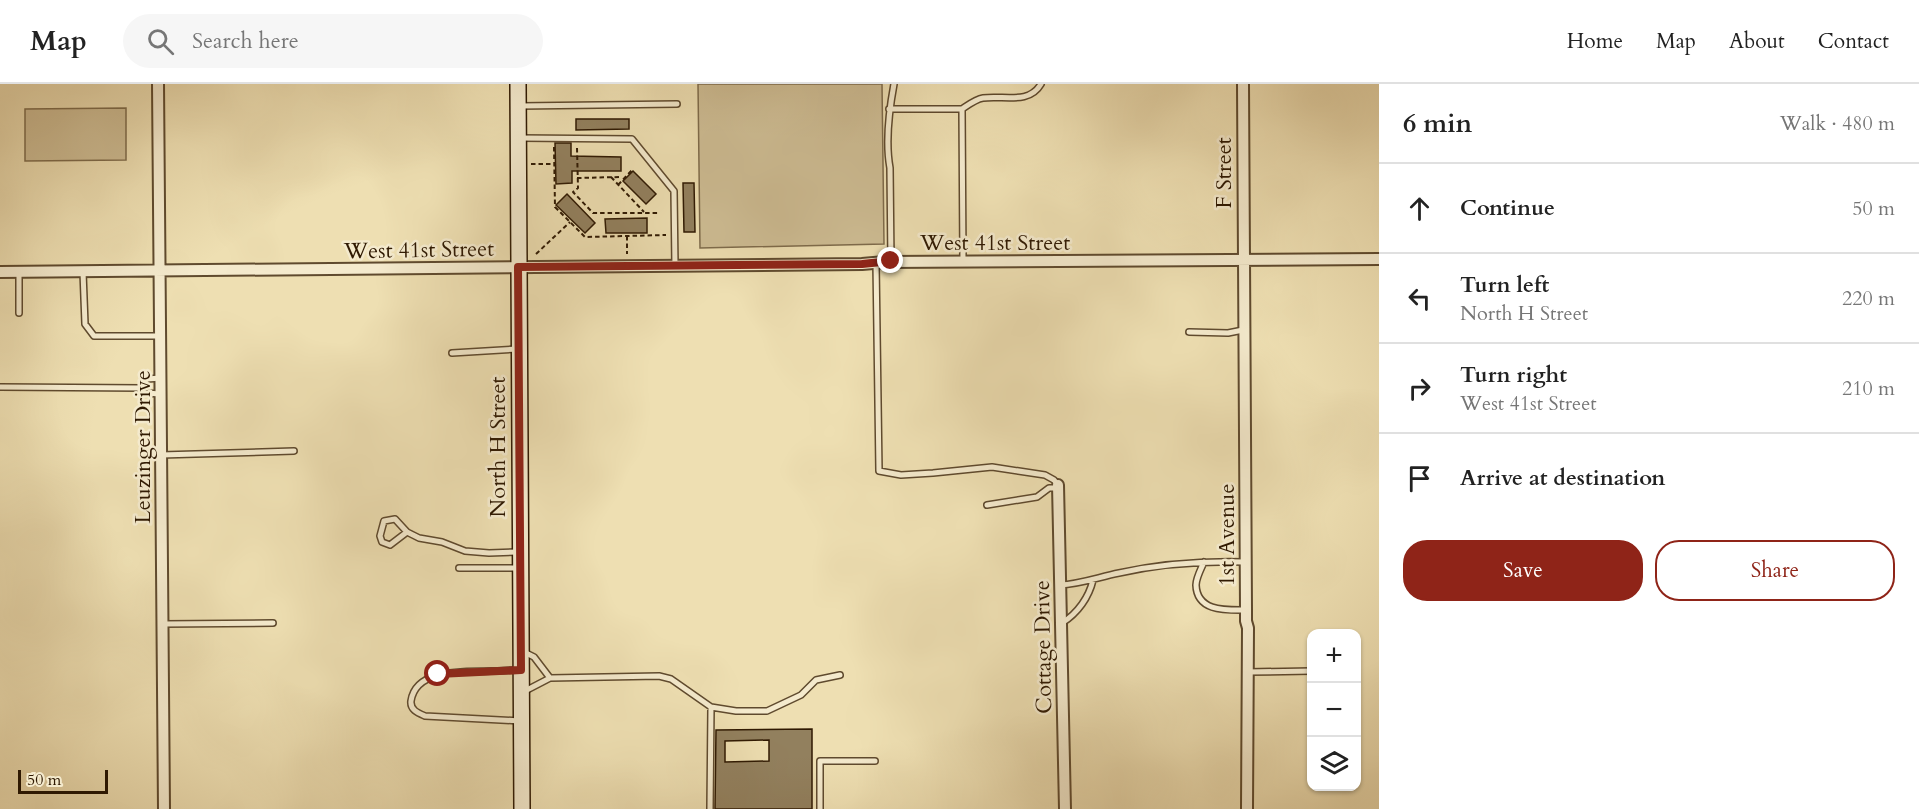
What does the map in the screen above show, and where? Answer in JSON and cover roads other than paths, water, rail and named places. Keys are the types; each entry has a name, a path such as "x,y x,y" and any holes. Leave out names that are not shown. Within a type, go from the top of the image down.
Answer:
{"street":[{"name":"Leuzinger Drive","path":"158,84 164,809"},
{"name":"North H Street","path":"518,84 522,809"},
{"name":"F Street","path":"1243,84 1243,261"},
{"name":"West 41st Street","path":"0,272 675,266 891,261 1379,259"},
{"name":"1st Avenue","path":"1243,261 1245,562 1248,628 1247,809"},
{"name":"Cottage Drive","path":"1058,487 1065,809"}],"lane":[{"path":"891,261 888,155 889,109 894,84"},
{"path":"889,109 962,109 981,98 1024,98 1038,89 1041,84"},
{"path":"518,106 677,104"},
{"path":"962,109 963,261"},
{"path":"518,138 632,140 674,190 675,266"},
{"path":"876,262 879,471 901,475 992,467 1045,475 1054,480 1058,487 1049,489 1037,497 987,505"},
{"path":"19,272 19,313"},
{"path":"83,272 85,324 94,336 160,336"},
{"path":"1189,332 1228,333 1243,330"},
{"path":"452,352 519,349"},
{"path":"161,378 145,380 142,383 145,393 161,394"},
{"path":"0,387 142,388"},
{"path":"161,456 294,451"},
{"path":"407,532 390,545 382,542 380,536 381,525 384,521 391,519 398,522 407,532 420,538 442,542 465,551 520,552"},
{"path":"1204,562 1196,584 1200,601 1208,607 1246,610"},
{"path":"1060,585 1120,573 1204,562 1245,562"},
{"path":"459,568 520,568"},
{"path":"1061,624 1070,618 1082,604 1090,592 1093,579"},
{"path":"163,624 273,623"},
{"path":"521,650 534,657 550,678"},
{"path":"521,670 438,674 428,679 411,699 411,706 416,712 425,716 521,721"},
{"path":"1248,672 1307,672"},
{"path":"521,693 550,678 659,676 671,679 711,707 736,711 767,711 801,695 816,680 840,675"},
{"path":"710,809 711,707"},
{"path":"820,809 820,761 875,761"}]}
